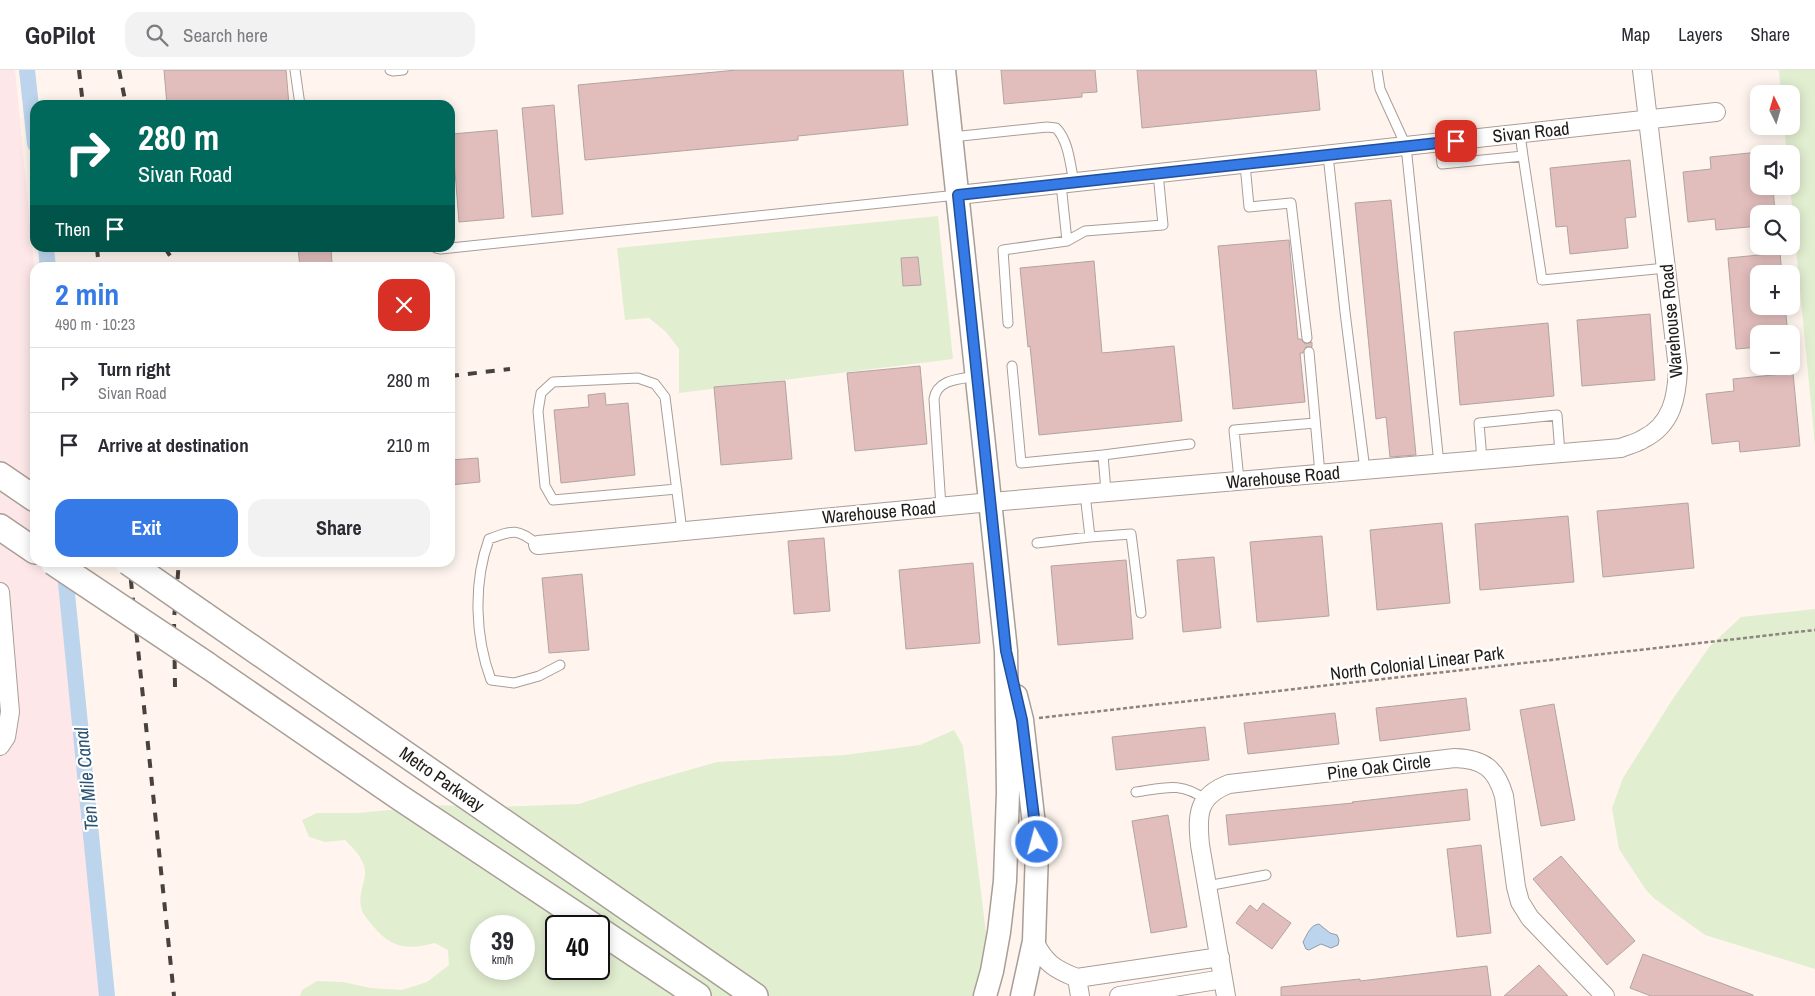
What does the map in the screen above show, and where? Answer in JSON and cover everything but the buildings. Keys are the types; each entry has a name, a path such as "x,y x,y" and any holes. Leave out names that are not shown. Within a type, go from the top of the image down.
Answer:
{"main road":[{"path":"0,475 30,496"},
{"path":"0,527 30,548"},
{"path":"61,567 576,915"},
{"name":"Metro Parkway","path":"135,567 755,996"},
{"path":"610,937 698,996"}],"street":[{"path":"944,70 1006,651 1008,792 1004,890 1000,932 985,996"},
{"name":"Warehouse Road","path":"538,545 941,506 1621,448 1644,439 1661,426 1673,408 1678,368 1642,70"},
{"name":"Sivan Road","path":"958,195 1716,112"},
{"path":"0,592 10,712 6,737 0,746"},
{"path":"1006,651 1022,720 1037,842 1034,941 1022,996"},
{"name":"Pine Oak Circle","path":"1206,800 1209,794 1229,784 1455,758 1476,761 1486,766 1500,783 1504,796 1516,887 1520,902 1530,918 1605,996"},
{"path":"1008,792 1012,789 1016,791 1026,804 1037,842"},
{"path":"1119,996 1172,987 1224,987 1198,823 1200,810 1206,800"},
{"path":"1034,941 1042,956 1049,963 1077,978 1220,957"},
{"path":"1168,964 1172,987"},
{"path":"1077,978 1080,996"}],"lane":[{"path":"295,70 299,100"},
{"path":"390,70 403,70"},
{"path":"1377,70 1380,89 1406,146 1439,464"},
{"path":"952,138 1047,127 1056,128 1061,133 1066,145 1068,241"},
{"path":"1520,134 1542,280 1666,268"},
{"path":"1440,142 1442,164 1523,156"},
{"path":"1328,154 1365,470"},
{"path":"1245,164 1249,207 1291,202 1307,338"},
{"path":"1008,323 1003,250 1068,241 1085,231 1163,225 1158,173"},
{"path":"455,248 958,195"},
{"path":"1309,352 1320,474"},
{"path":"1012,366 1021,463 1103,456 1190,444"},
{"path":"941,506 935,391 946,382 977,376"},
{"path":"677,489 553,500 545,486 538,411 541,393 553,382 638,378 655,384 665,397 677,489 682,531"},
{"path":"1482,460 1479,422 1557,415 1560,453"},
{"path":"1239,480 1234,430 1315,423"},
{"path":"1103,456 1106,492"},
{"path":"1085,494 1090,537"},
{"path":"538,545 526,535 510,531 489,539 483,557 479,592 483,659 491,680 514,684 539,676 560,665"},
{"path":"1037,543 1130,534 1141,613"},
{"path":"1136,792 1175,787 1192,790 1206,800"},
{"path":"1207,886 1266,875"}],"path":[{"name":"North Colonial Linear Park","path":"1022,720 1815,630"}],"shaded area":[{"path":"0,70 15,70 30,224 30,252 33,252 34,262 30,262 30,485 0,464"},
{"path":"0,485 30,506 30,537 0,517"},
{"path":"0,538 30,558 30,567 44,567 68,583 86,748 85,802 92,848 107,996 0,996"}],"green space":[{"path":"1779,70 1815,70 1815,445 1800,290 1800,265 1798,265 1797,255 1800,255 1800,205 1792,205 1791,195 1800,195 1800,145 1786,145 1785,135 1800,135 1800,85 1780,85"},
{"path":"938,216 953,359 679,393 679,349 666,332 649,318 625,320 617,248"},
{"path":"1815,609 1815,969 1705,935 1655,899 1646,890 1619,849 1612,808 1623,778 1672,700 1710,646 1741,617"},
{"path":"954,730 963,746 988,949 976,996 770,996 497,807 579,804 717,762 845,755 920,745"},
{"path":"428,805 465,806 740,996 713,996 610,927 610,915 592,915"},
{"path":"401,809 560,915 545,915 545,980 610,980 610,947 682,996 300,996 302,990 317,981 343,982 370,988 402,990 427,982 449,965 448,950 435,943 417,947 401,946 380,934 365,916 361,906 365,868 360,857 345,840 325,842 309,837 302,820 317,813 357,813"}],"water":[{"path":"1319,924 1330,933 1337,935 1338,945 1331,948 1321,944 1309,950 1306,949 1303,942 1306,936 1311,928"}],"waterway":[{"name":"Ten Mile Canal","path":"27,70 30,100"},
{"name":"Ten Mile Canal","path":"46,252 47,262"},
{"name":"Ten Mile Canal","path":"64,567 107,996"}],"railway":[{"path":"79,70 82,100"},
{"path":"119,70 125,100"},
{"path":"97,252 98,262"},
{"path":"168,252 174,262"},
{"path":"455,375 510,369"},
{"path":"130,567 174,996"},
{"path":"175,687 174,619 179,567"}],"route":[{"path":"1037,842 1022,720 1006,651 958,195 1456,141"}]}
